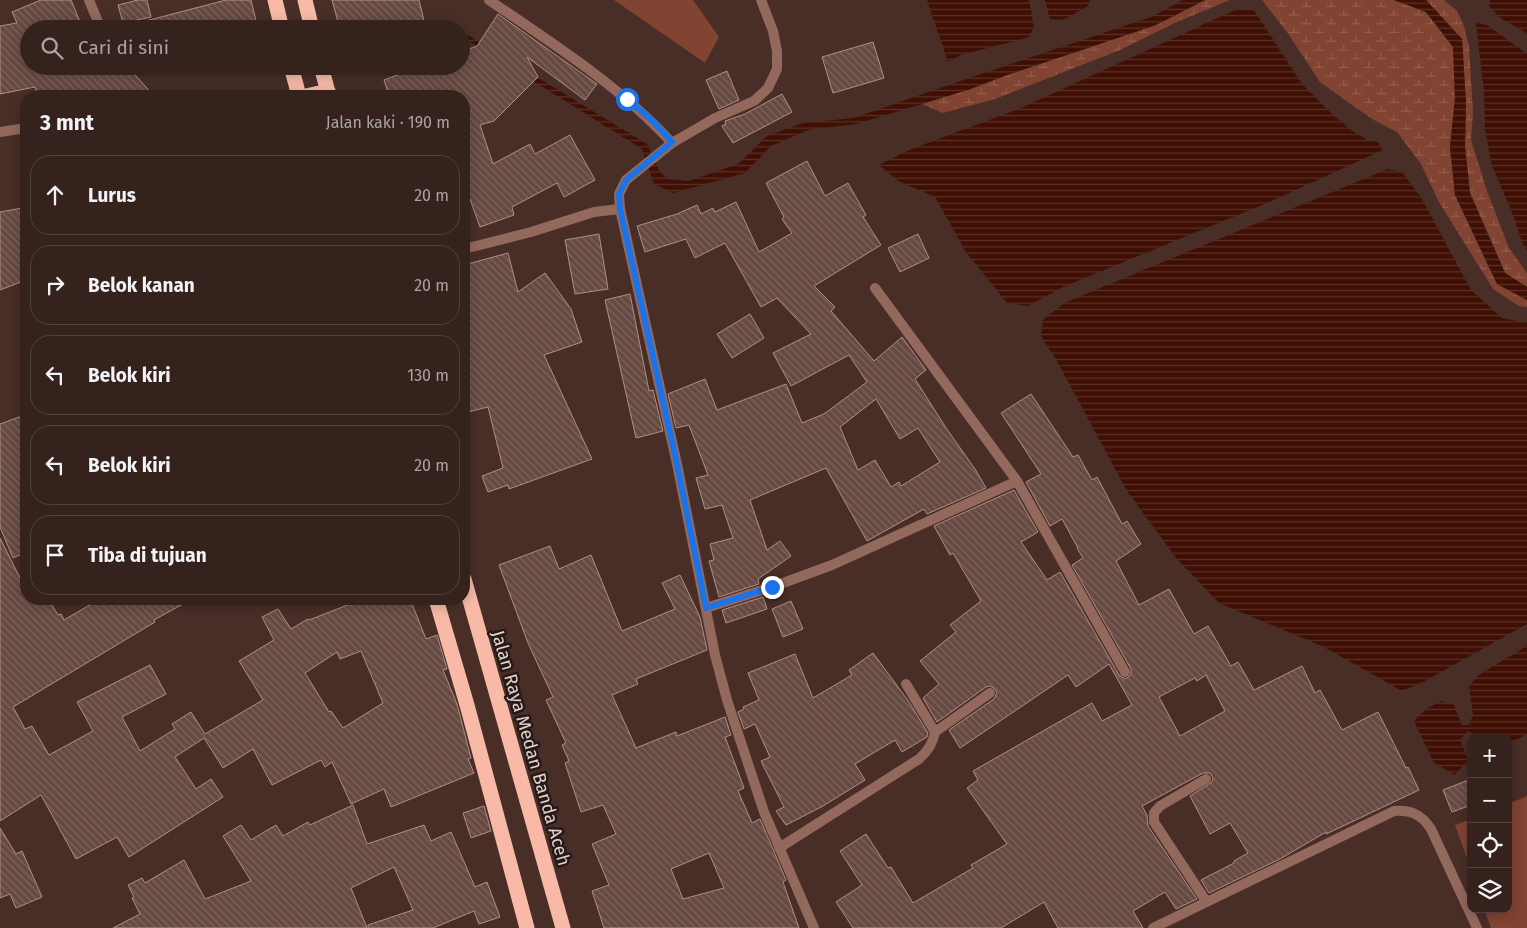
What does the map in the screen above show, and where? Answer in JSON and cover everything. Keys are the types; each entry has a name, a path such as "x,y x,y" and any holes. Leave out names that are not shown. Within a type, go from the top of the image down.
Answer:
{"highway":[{"path":"276,0 280,20"},
{"path":"305,0 310,20"},
{"path":"293,75 297,90"},
{"path":"324,75 328,90"},
{"name":"Jalan Raya Medan Banda Aceh","path":"470,600 562,928"},
{"path":"438,605 467,705 527,928"}],"street":[{"path":"89,0 97,20"},
{"path":"488,0 554,44 627,99 653,121 672,142"},
{"path":"761,0 773,31 777,50 778,69 768,88 754,101 715,118 672,142 660,154 626,180 619,194 620,209 677,464 715,655 732,718 764,812 814,928"},
{"path":"0,132 20,129"},
{"path":"470,247 531,232 594,212 620,209"},
{"path":"875,288 1017,481 1125,672"},
{"path":"706,608 832,565 1017,481"},
{"path":"906,684 935,732"},
{"path":"779,848 919,759 932,744 935,732 990,694"},
{"path":"1206,778 1160,806 1154,813 1154,822 1206,901"},
{"path":"1153,928 1394,811 1406,810 1416,813 1431,828 1477,928"}],"green space":[{"path":"614,0 693,0 719,37 705,63"},
{"path":"1205,0 1230,0 1177,22 1120,50 995,99 943,113 922,104 1156,25"},
{"path":"1262,0 1394,0 1426,12 1453,47 1455,98 1450,147 1455,195 1497,284 1527,300 1527,307 1519,306 1493,289 1439,202 1421,164 1397,132 1372,119 1320,82 1289,35"},
{"path":"1426,0 1444,0 1457,11 1463,23 1469,46 1473,112 1471,140 1487,191 1509,248 1527,273 1527,287 1505,273 1470,193 1465,146 1466,103 1462,39"},
{"path":"1527,796 1527,928 1491,928 1485,913 1512,913 1512,802"},
{"path":"1467,820 1467,859 1455,825"}],"shaded area":[{"path":"927,0 1029,0 1034,27 1029,37 961,55 948,62"},
{"path":"1045,0 1090,0 1088,6 1063,20 1050,19"},
{"path":"1183,0 1205,0 1156,25 968,90 856,124 808,130 771,146 745,173 673,193 654,184 642,149 470,42 470,36 647,144 659,170 667,179 689,181 738,164 767,136 803,123 854,118 1151,17"},
{"path":"1394,0 1426,0 1462,39 1466,103 1465,146 1470,193 1505,273 1527,287 1527,300 1497,284 1455,195 1450,147 1455,98 1453,47 1426,12"},
{"path":"1490,0 1527,0 1527,33 1502,19 1489,6"},
{"path":"1235,10 1254,10 1302,84 1351,130 1369,141 1378,142 1383,150 1267,203 1063,287 1028,306 1007,303 966,252 935,197 898,181 879,165 909,150 1021,108"},
{"path":"1476,23 1487,25 1527,54 1527,250 1522,242 1491,163 1485,129 1484,92"},
{"path":"1388,169 1402,172 1422,199 1471,290 1502,318 1527,323 1527,624 1425,681 1402,691 1324,647 1219,603 1177,559 1127,491 1057,361 1041,336 1043,320 1064,303"},
{"path":"1527,646 1527,734 1512,742 1512,733 1472,733 1468,731 1460,740 1467,761 1455,775 1434,763 1414,721 1426,709 1441,701 1454,705 1462,725 1469,725 1473,715 1469,686 1479,675"}],"building":[{"path":"41,0 71,0 79,20 20,20 20,75 135,75 149,90 36,90 35,87 0,94 0,26 17,23 12,12"},
{"path":"138,0 147,0 151,17 137,20 122,20 118,5"},
{"path":"226,0 251,0 256,20 149,20"},
{"path":"332,0 419,0 424,20 338,20"},
{"path":"498,14 597,84 585,100 527,57 538,77 494,121 480,125 493,164 530,144 535,154 570,135 595,180 564,197 557,183 512,207 514,215 480,227 470,199 470,90 387,90 384,80 398,75 470,75 470,49 477,46"},
{"path":"873,42 884,78 833,93 822,57"},
{"path":"727,71 739,100 719,109 706,80"},
{"path":"782,94 792,112 733,143 722,126 726,124 725,121 745,114"},
{"path":"807,161 825,196 848,183 866,215 863,217 881,245 814,286 835,307 831,311 874,361 902,337 926,370 915,379 986,488 927,514 924,509 867,541 826,468 750,500 767,550 780,541 791,556 758,579 759,584 719,597 709,561 714,560 710,544 733,538 722,505 705,509 696,478 708,475 689,425 676,428 668,394 705,379 717,410 786,384 802,423 824,414 867,382 849,355 791,386 773,353 811,334 777,298 761,307 725,243 695,258 686,239 645,252 637,226 677,214 697,205 701,214 713,208 715,212 736,202 759,252 792,233 782,219 784,217 766,183","holes":["876,399 900,439 918,428 940,462 901,486 899,482 891,487 875,460 858,470 840,427"]},
{"path":"20,208 20,282 0,290 0,212"},
{"path":"599,234 608,289 575,294 565,240"},
{"path":"918,234 929,258 900,272 888,248"},
{"path":"508,253 518,292 545,273 571,309 582,342 544,355 592,459 509,489 508,485 488,492 482,476 503,468 488,407 470,412 470,263"},
{"path":"630,294 649,391 653,390 663,431 636,438 605,300"},
{"path":"750,314 764,338 732,358 717,334"},
{"path":"1031,394 1073,457 1078,455 1092,480 1097,477 1122,524 1127,521 1141,544 1116,561 1139,605 1169,589 1194,634 1208,626 1231,666 1238,662 1254,690 1302,666 1315,693 1320,690 1342,730 1378,712 1419,790 1326,834 1326,832 1280,859 1209,893 1201,880 1234,863 1234,861 1248,853 1230,823 1210,834 1190,796 1212,782 1213,778 1210,773 1203,773 1142,806 1147,815 1148,826 1197,899 1176,909 1165,892 1133,911 1143,928 1058,928 1044,902 1001,928 853,928 836,902 862,885 840,851 866,834 888,868 891,867 913,903 973,868 971,865 1007,844 967,788 978,780 973,771 1092,703 1102,721 1132,705 1109,664 1076,687 1068,675 960,748 949,730 994,699 997,693 995,689 990,686 986,687 937,722 923,698 939,684 920,661 956,632 950,625 981,601 953,553 950,555 934,526 1014,490 1038,532 1021,542 1047,580 1060,572 1119,675 1125,679 1131,675 1131,669 1072,565 1083,558 1062,519 1050,526 1026,482 1041,474 1001,413","holes":["1206,675 1225,711 1180,736 1159,697 1195,678 1197,681"]},
{"path":"20,417 20,555 13,558 0,527 0,424"},
{"path":"0,538 20,578 20,605 52,605 64,620 90,605 181,605 13,707 25,729 32,726 49,755 93,731 77,702 150,665 166,694 122,717 140,751 175,729 172,724 191,712 205,734 263,700 239,661 274,640 262,617 278,609 291,629 308,619 348,605 412,605 426,639 437,635 447,669 443,670 457,704 471,758 468,759 474,773 391,807 384,789 351,804 332,762 325,767 321,760 272,785 253,749 223,768 204,738 175,757 196,789 211,779 223,797 129,857 117,837 76,859 41,795 0,821","holes":["361,651 383,703 343,728 331,711 329,712 305,673 337,652 340,659"]},
{"path":"550,546 559,569 591,555 622,631 675,609 662,583 680,575 700,617 707,650 636,679 638,684 612,695 636,748 676,732 677,736 725,717 731,735 725,737 744,788 738,791 752,823 760,819 786,880 783,882 799,928 604,928 592,891 609,885 592,844 616,834 603,805 581,812 565,763 569,761 562,745 566,743 546,700 553,697 528,643 499,565","holes":["709,853 724,888 683,899 671,869"]},
{"path":"763,597 767,609 726,623 722,610"},
{"path":"791,601 803,629 783,637 772,609"},
{"path":"873,653 909,702 928,733 927,737 902,752 895,740 855,764 865,780 823,806 786,825 776,811 784,807 761,761 770,757 755,724 744,729 738,712 744,709 743,707 759,700 748,673 795,654 813,698 852,675 849,670"},
{"path":"1467,781 1467,806 1452,812 1443,790"},
{"path":"353,805 367,844 424,825 431,841 451,832 475,887 487,882 500,917 479,924 474,911 433,928 368,928 368,925 413,910 394,867 351,888 367,928 113,928 140,914 128,885 142,878 145,883 184,860 205,899 251,881 223,836 241,825 251,840 276,825 283,836 308,822 310,825"},
{"path":"484,806 491,831 471,838 463,813"},
{"path":"0,828 16,854 22,851 42,897 16,908 10,894 0,898"}],"route":[{"path":"627,99 653,121 672,142 660,154 626,180 619,194 620,209 677,464 706,608 772,587"}]}
